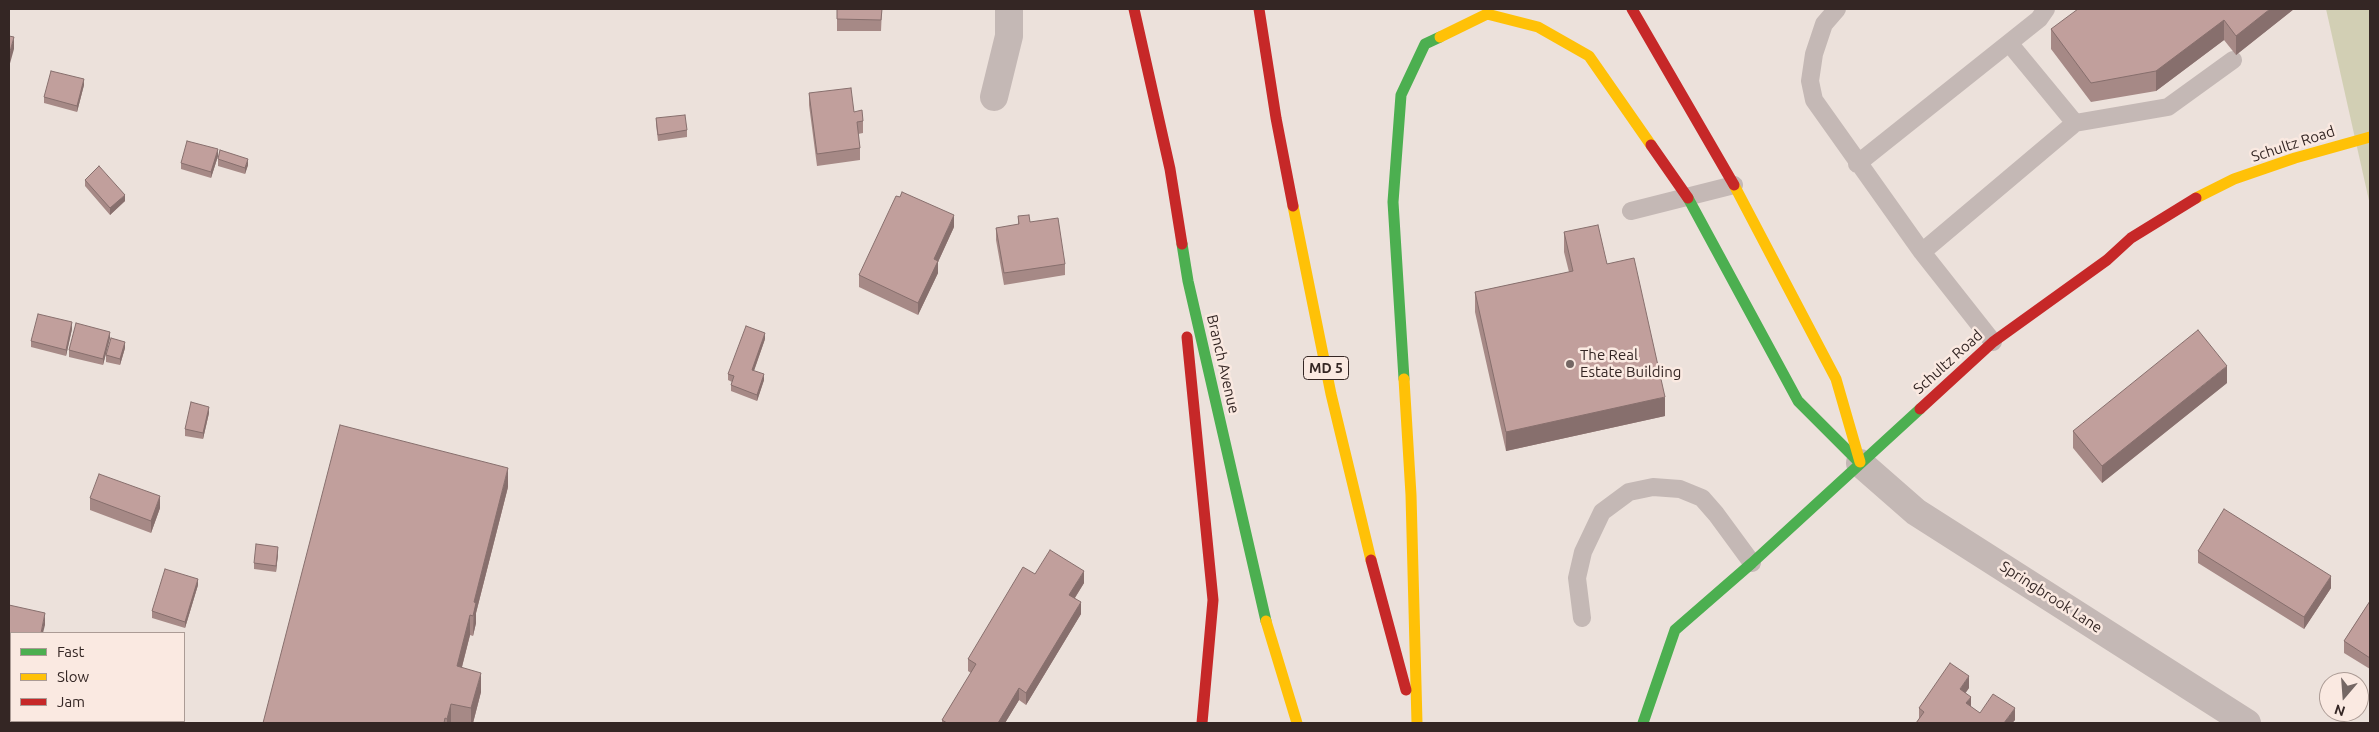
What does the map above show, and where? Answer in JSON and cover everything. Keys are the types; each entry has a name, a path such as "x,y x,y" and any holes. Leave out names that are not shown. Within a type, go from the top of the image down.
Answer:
{"main road":[{"name":"Branch Avenue","path":"1134,9 1170,169 1188,281 1264,615 1297,723"},
{"name":"MD 5","path":"1259,9 1276,118 1331,394 1376,579 1416,723"},
{"path":"1632,9 1734,185 1836,379 1860,463"},
{"path":"1416,723 1412,495 1393,202 1401,95 1425,44 1487,14 1538,27 1589,56 1688,198 1798,401 1860,463"},
{"name":"Schultz Road","path":"1643,723 1675,630 1752,563 1993,342 2107,260 2131,238 2180,207 2234,179 2294,158 2370,137"},
{"path":"1170,169 1213,600 1202,723"}],"street":[{"path":"994,97 1009,36 1009,9"},
{"name":"Springbrook Lane","path":"1860,463 1916,512 2247,723"}],"lane":[{"path":"1837,9 1824,24 1814,54 1810,81 1814,100 1857,164 1922,252 1993,342"},
{"path":"1857,164 2039,19 2046,9"},
{"path":"2009,43 2076,123"},
{"path":"1922,252 2076,123 2168,107 2233,60"},
{"path":"1631,211 1734,185"},
{"path":"1582,618 1577,578 1583,552 1602,512 1630,492 1654,487 1680,489 1702,498 1752,563"}],"shaded area":[{"path":"2326,9 2370,9 2370,205"}],"building":[{"path":"837,9 882,9 881,20 837,19"},
{"path":"2078,9 2270,9 2236,36 2224,20 2156,71 2091,83 2051,29"},
{"path":"9,36 14,37 9,55"},
{"path":"51,71 84,79 77,106 44,97"},
{"path":"851,88 854,112 862,110 863,121 857,122 860,148 817,154 809,93"},
{"path":"685,115 687,130 658,135 656,118"},
{"path":"187,141 218,149 211,172 181,163"},
{"path":"220,150 248,159 245,168 218,159"},
{"path":"99,166 125,195 110,208 85,180"},
{"path":"902,192 954,215 934,259 938,261 918,303 859,275 896,196 900,197"},
{"path":"1029,215 1030,222 1058,218 1065,264 1004,273 996,228 1019,224 1018,216"},
{"name":"The Real Estate Building","path":"1598,225 1607,264 1634,258 1665,397 1506,432 1475,292 1573,271 1564,232"},
{"path":"38,314 72,322 66,350 31,341"},
{"path":"76,323 110,332 103,359 69,350"},
{"path":"746,326 765,333 752,370 764,374 757,395 731,385 734,376 728,374"},
{"path":"2198,330 2227,366 2102,466 2073,431"},
{"path":"111,338 125,342 120,359 106,355"},
{"path":"191,402 209,407 203,433 185,429"},
{"path":"340,425 508,468 474,602 476,603 473,616 470,615 457,666 481,673 471,708 451,704 444,723 263,723"},
{"path":"99,474 160,496 151,521 90,498"},
{"path":"2224,509 2331,576 2304,617 2198,551"},
{"path":"256,544 278,547 276,566 254,563"},
{"path":"1050,550 1084,571 1069,595 1081,602 1026,693 1019,688 998,723 947,723 942,720 976,664 968,659 1023,567 1035,574"},
{"path":"165,569 198,579 185,622 152,611"},
{"path":"2370,601 2370,658 2344,641"},
{"path":"9,605 45,613 41,632 10,632 9,679"},
{"path":"1950,663 1969,676 1960,689 1971,697 1966,703 1980,713 1993,694 2015,708 2004,723 1916,723 1924,712 1919,708"},
{"path":"58,722 63,723 11,723"}],"traffic: fast":[{"path":"1404,379 1393,202 1401,95 1425,44 1440,37"},
{"path":"1688,198 1798,401 1860,463"},
{"path":"1182,244 1188,281 1266,621"},
{"path":"1643,723 1675,630 1752,563 1920,409"}],"traffic: slow":[{"path":"1440,37 1487,14 1538,27 1589,56 1651,145"},
{"path":"2196,198 2234,179 2295,158 2370,137"},
{"path":"1734,185 1836,379 1860,462"},
{"path":"1293,206 1331,394 1371,560"},
{"path":"1404,379 1411,495 1417,723"},
{"path":"1266,621 1297,723"}],"traffic: jam":[{"path":"1134,9 1170,169 1182,244"},
{"path":"1259,9 1276,118 1293,206"},
{"path":"1632,9 1734,185"},
{"path":"1651,145 1688,198"},
{"path":"1920,409 1993,342 2107,260 2131,238 2196,198"},
{"path":"1187,337 1213,600 1202,723"},
{"path":"1371,560 1406,690"}],"place":[{"name":"The Real Estate Building","path":"1570,364"}]}
